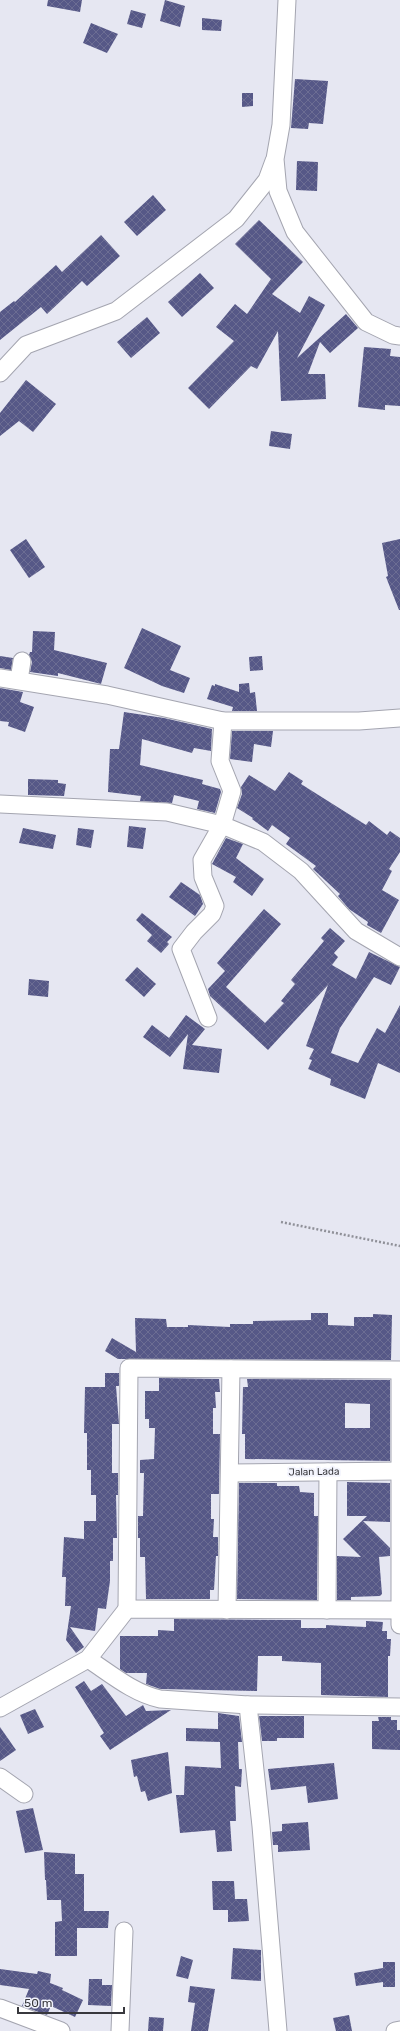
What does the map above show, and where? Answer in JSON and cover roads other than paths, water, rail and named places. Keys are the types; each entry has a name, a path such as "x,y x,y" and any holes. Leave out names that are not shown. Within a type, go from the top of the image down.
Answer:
{"street":[{"path":"0,373 26,345 116,311 236,219 268,180 275,159 281,125 287,0"},
{"path":"275,159 278,191 295,232 366,322 393,335 400,336"},
{"path":"20,680 22,661"},
{"path":"0,678 108,695 223,721 360,721 400,718"},
{"path":"208,1018 182,950 194,932 212,914 215,906 203,877 202,860 222,825 232,791 220,761 223,721"},
{"path":"0,804 167,812 222,825 263,842 301,871 356,931 400,957"},
{"path":"0,1708 88,1659 127,1609 129,1368 400,1370"},
{"path":"227,1610 231,1369"},
{"path":"127,1609 327,1610 400,1615 400,1377"},
{"name":"Jalan Lada","path":"230,1473 399,1471"},
{"path":"327,1610 328,1472"},
{"path":"88,1659 135,1691 160,1699 248,1704 400,1707"},
{"path":"248,1704 261,1826 278,2031"},
{"path":"0,1777 24,1794"},
{"path":"120,2031 124,1931"},
{"path":"0,2008 61,2031"},
{"path":"395,2031 400,2030"}]}
